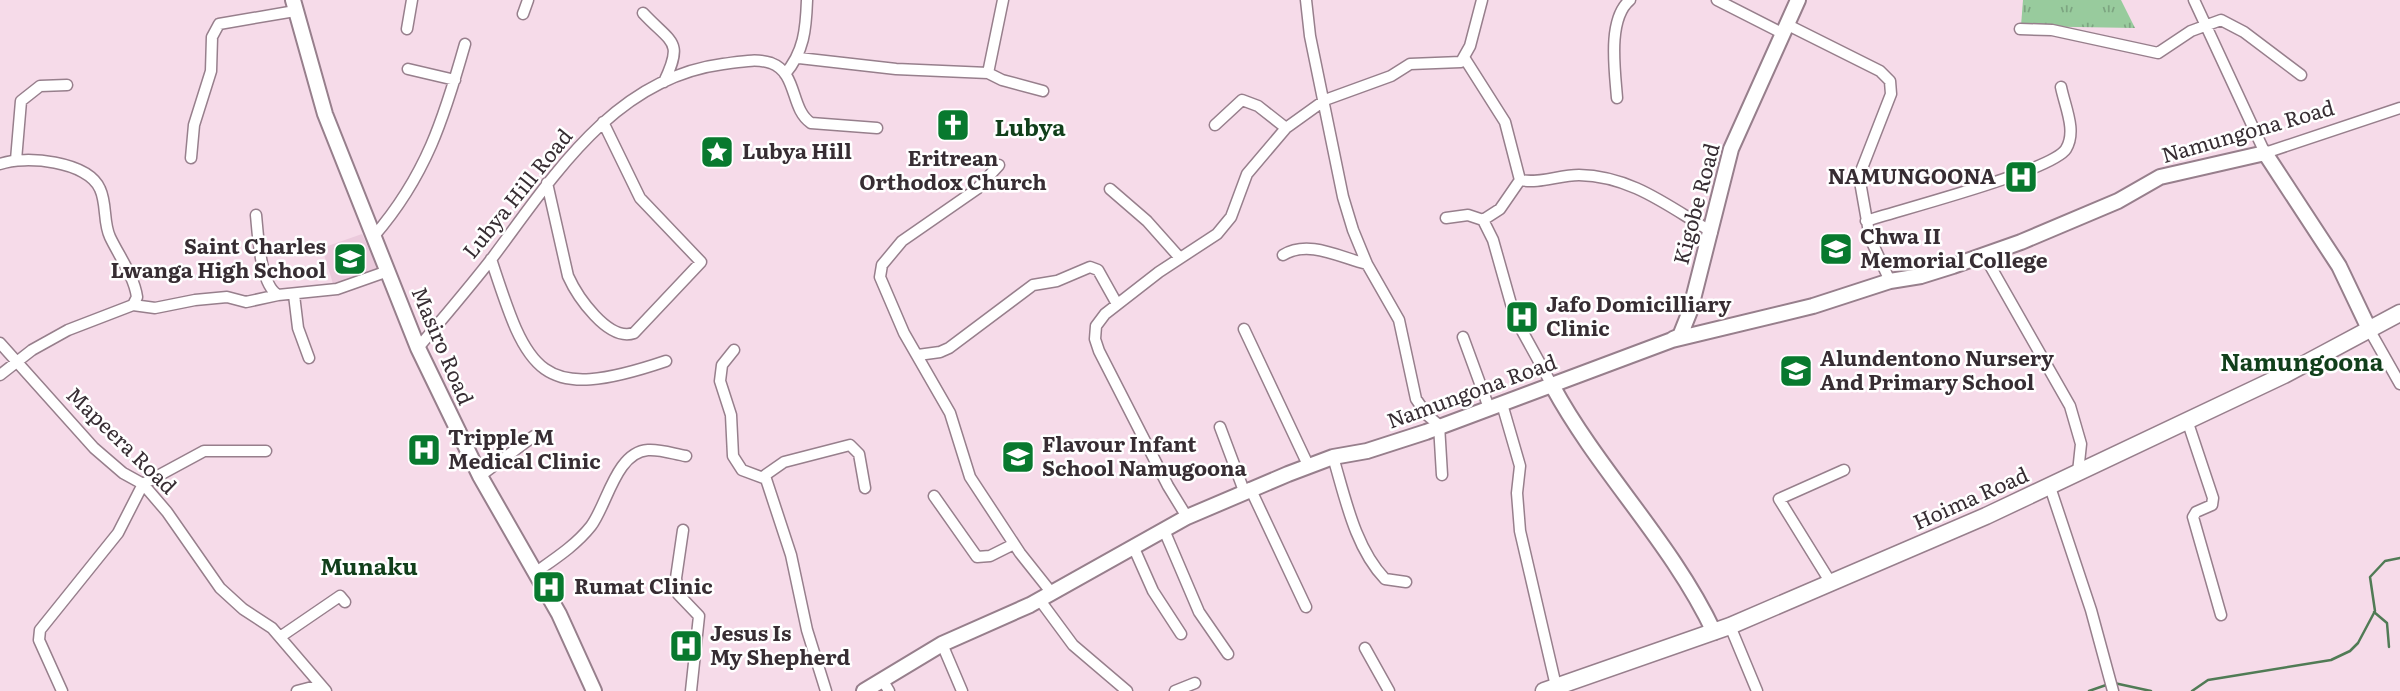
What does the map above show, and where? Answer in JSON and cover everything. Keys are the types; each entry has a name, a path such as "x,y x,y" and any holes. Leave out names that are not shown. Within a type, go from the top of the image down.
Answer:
{"main road":[{"name":"Hoima Road","path":"1550,689 1730,626 2050,487 2078,471 2370,331 2400,313"}],"street":[{"path":"407,29 412,0"},
{"path":"523,14 528,0"},
{"path":"807,0 799,58 785,74 802,114 811,124 877,128"},
{"path":"988,73 1003,0"},
{"path":"1306,0 1310,36 1343,197 1367,264 1399,320 1416,399 1427,415 1439,425 1443,475"},
{"path":"1482,0 1465,59 1505,122 1520,180 1500,209 1483,220"},
{"path":"1617,98 1613,43 1624,5 1630,0"},
{"path":"1717,0 1880,71 1890,81 1891,94 1858,176 1870,238 1890,281"},
{"name":"Kigobe Road","path":"1672,340 1680,336 1690,311 1731,149 1749,115 1798,0"},
{"path":"2194,0 2265,153 2339,265 2370,331 2400,384"},
{"path":"191,158 194,125 211,71 212,37 219,24 294,6"},
{"name":"Masiro Road","path":"294,6 316,90 418,348 480,476 536,572 574,645 594,691"},
{"path":"643,13 676,48 676,56 664,82"},
{"path":"2020,29 2052,30 2158,53 2191,31 2221,20 2244,32 2301,75"},
{"path":"374,236 399,205 426,159 445,117 465,44"},
{"path":"799,58 896,69 988,73 1002,80 1043,91"},
{"path":"1187,517 1155,463 1095,339 1096,326 1117,304 1226,225 1247,174 1286,128 1325,100 1391,76 1410,64 1451,64 1465,59"},
{"name":"Lubya Hill Road","path":"418,348 491,259 547,183 603,122 664,82 691,71 746,61 770,63 785,74"},
{"path":"408,69 455,80"},
{"path":"16,160 21,101 40,86 67,85"},
{"path":"1866,221 1969,191 2050,162 2065,150 2072,132 2060,87"},
{"path":"1215,125 1241,100 1258,106 1286,128"},
{"name":"Namungona Road","path":"864,691 886,686 942,644 1045,595 1187,517 1247,490 1333,457 1367,451 1553,387 1594,368 1672,340 1814,306 1890,281 1921,276 1984,255 2118,201 2160,177 2265,153 2400,108"},
{"path":"547,183 568,276 575,290 607,325 623,335 634,333 701,262 640,198 603,122"},
{"path":"0,164 16,160 56,164 93,178 101,192 107,230 136,291 133,305"},
{"path":"999,165 978,189 902,240 882,265 880,277 891,307 950,413 970,477 1014,544 1073,645 1127,691"},
{"path":"1520,180 1579,175 1606,177 1645,190 1712,232"},
{"path":"1111,189 1147,221 1180,258"},
{"path":"256,215 260,255 272,289 278,295"},
{"path":"1446,218 1468,215 1483,220 1493,240 1516,318 1553,387 1590,447 1692,592 1714,632"},
{"path":"1283,255 1298,247 1309,248 1367,264"},
{"path":"1984,255 2070,405 2081,444 2078,471"},
{"path":"491,259 514,331 527,355 544,371 576,379 600,378 625,375 666,361"},
{"path":"918,355 949,348 1033,285 1057,281 1090,267 1098,270 1117,304"},
{"path":"0,375 16,361 78,325 133,305 155,308 227,297 246,302 278,295 337,289 388,271"},
{"path":"294,295 298,328 309,358"},
{"path":"1244,329 1309,467"},
{"path":"1463,337 1496,406 1520,466 1517,493 1519,526 1550,689"},
{"name":"Mapeera Road","path":"0,343 94,447 122,473 142,484 167,512 220,588 280,637 323,688"},
{"path":"734,349 722,365 720,381 731,415 733,456 742,470 764,476"},
{"path":"2186,420 2214,500 2213,505 2193,515 2221,615"},
{"path":"1220,427 1247,490 1306,607"},
{"path":"480,476 534,436"},
{"path":"764,476 784,462 850,445 859,454 865,488"},
{"path":"536,572 571,548 591,526 622,467 632,457 651,450 686,456"},
{"path":"62,691 39,640 40,630 118,533 142,484 204,451 266,451"},
{"path":"1333,457 1347,511 1371,560 1384,579 1406,582"},
{"path":"1831,583 1779,499 1844,470"},
{"path":"764,476 792,555 807,630 826,691"},
{"path":"2050,487 2091,610 2113,691"},
{"path":"934,496 966,546 977,557 990,556 1014,544"},
{"path":"683,530 676,578 678,594 699,616 700,629 691,691"},
{"path":"1164,530 1193,600 1228,654"},
{"path":"1133,546 1153,591 1181,634"},
{"path":"280,637 340,596 345,603"},
{"path":"1730,626 1757,691"},
{"path":"942,644 962,691"},
{"path":"1365,648 1389,691"},
{"path":"1175,691 1195,683"},
{"path":"298,691 323,688"}],"shaded area":[{"name":"Saint Charles Lwanga High School","path":"362,234 379,270 334,287 322,248"}],"green space":[{"path":"2023,0 2121,0 2135,28 2021,26"}],"waterway":[{"path":"2192,691 2208,680 2331,660 2350,651 2358,643 2375,611 2370,577 2385,561 2400,558"},
{"path":"2374,612 2387,623 2389,647"},
{"path":"2114,683 2151,691"},
{"path":"2089,691 2109,684"}],"place":[{"name":"Eritrean Orthodox Church","path":"953,125"},
{"name":"Lubya Hill","path":"717,152"},
{"name":"NAMUNGOONA","path":"2021,177"},
{"name":"Chwa II Memorial College","path":"1836,249"},
{"name":"Saint Charles Lwanga High School","path":"350,259"},
{"name":"Jafo Domicilliary Clinic","path":"1522,317"},
{"name":"Alundentono Nursery And Primary School","path":"1796,371"},
{"name":"Tripple M Medical Clinic","path":"424,450"},
{"name":"Flavour Infant School Namugoona","path":"1018,457"},
{"name":"Rumat Clinic","path":"549,587"},
{"name":"Jesus Is My Shepherd","path":"686,646"}],"district":[{"name":"Lubya","path":"1030,128"},
{"name":"Namungoona","path":"2302,363"},
{"name":"Munaku","path":"369,567"}]}
